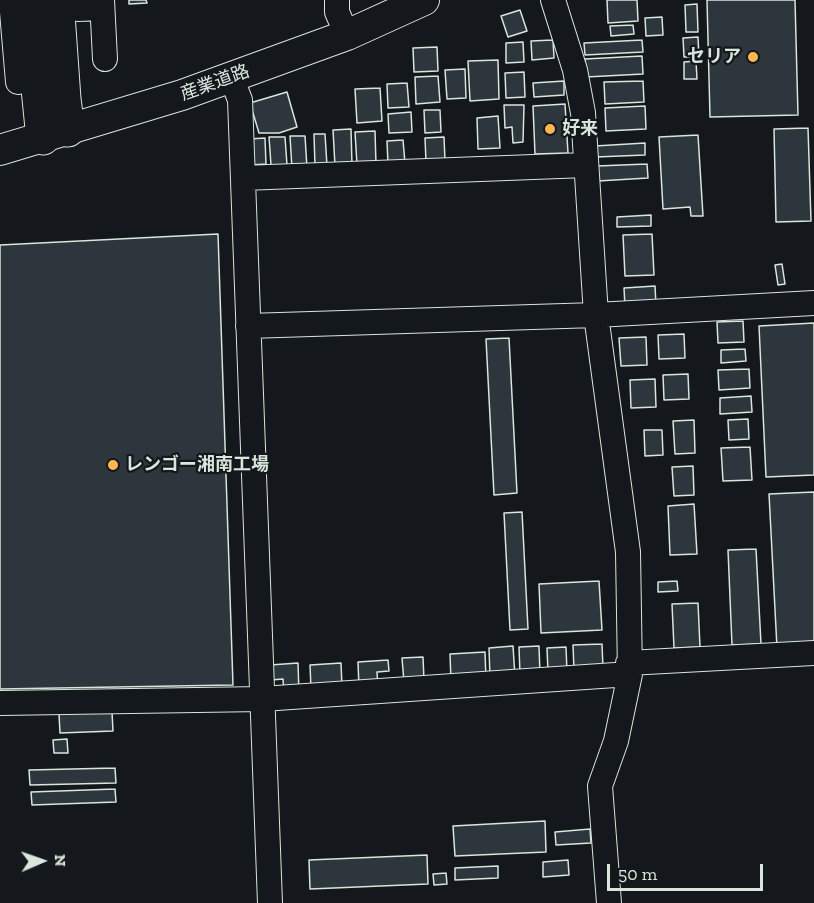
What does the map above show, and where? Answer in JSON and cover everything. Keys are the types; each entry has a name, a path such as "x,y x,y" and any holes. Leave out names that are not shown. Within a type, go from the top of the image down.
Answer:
{"highway":[{"path":"41,3 64,99 56,134"}],"main road":[{"name":"産業道路","path":"0,150 135,111 347,35 424,0"}],"street":[{"path":"337,0 337,12 347,35"},
{"path":"553,0 575,70 583,113 596,315 628,552 631,620 629,668 616,741 600,786 609,903"},
{"path":"18,82 41,3 102,4 105,59"},
{"path":"231,77 240,100 270,903"},
{"path":"243,178 586,165"},
{"path":"248,326 596,315 814,303"},
{"path":"0,703 262,699 814,653"}],"building":[{"path":"129,0 146,0 147,3 129,4"},
{"path":"607,0 637,0 638,21 608,23"},
{"name":"セリア","path":"707,0 795,0 798,115 710,117"},
{"path":"697,4 698,32 686,32 685,5"},
{"path":"520,10 527,31 508,37 501,16"},
{"path":"662,17 663,35 646,36 645,18"},
{"path":"633,25 634,34 611,36 610,26"},
{"path":"698,37 699,57 684,57 683,38"},
{"path":"553,40 554,58 532,60 531,41"},
{"path":"642,40 643,52 585,55 584,43"},
{"path":"523,42 524,62 506,63 506,43"},
{"path":"437,47 438,71 414,72 413,48"},
{"path":"642,56 643,74 586,77 585,59"},
{"path":"498,60 499,99 470,101 468,61"},
{"path":"696,61 697,79 684,79 684,62"},
{"path":"465,69 466,98 447,99 445,70"},
{"path":"524,72 525,97 506,98 505,73"},
{"path":"438,76 440,102 416,104 415,77"},
{"path":"564,81 564,95 534,97 533,83"},
{"path":"643,81 644,102 605,104 604,82"},
{"path":"407,83 409,107 388,108 387,84"},
{"path":"380,88 382,121 357,123 355,89"},
{"path":"287,92 297,127 279,133 259,133 250,103"},
{"name":"好来","path":"565,104 568,153 535,154 533,106"},
{"path":"504,105 524,105 523,142 513,143 512,127 505,128"},
{"path":"645,106 646,129 606,131 605,108"},
{"path":"424,110 440,110 441,132 425,133"},
{"path":"411,112 412,132 389,133 388,114"},
{"path":"498,116 500,148 478,149 477,118"},
{"path":"808,128 811,221 776,222 774,129"},
{"path":"351,129 352,165 335,166 333,130"},
{"path":"375,131 376,164 357,165 355,132"},
{"path":"314,134 325,134 327,166 315,167"},
{"path":"698,135 703,216 691,216 690,207 663,209 659,137"},
{"path":"290,136 305,136 307,168 292,169"},
{"path":"269,137 285,137 287,165 271,165"},
{"path":"444,137 445,161 426,162 425,138"},
{"path":"265,138 266,164 250,165 249,139"},
{"path":"403,140 405,163 388,164 387,141"},
{"path":"645,143 645,155 596,157 595,146"},
{"path":"647,164 648,178 598,181 597,166"},
{"path":"651,215 651,226 617,227 617,217"},
{"name":"レンゴー湘南工場","path":"218,234 233,685 0,689 0,245"},
{"path":"652,234 654,275 625,276 623,235"},
{"path":"782,264 785,284 778,285 775,265"},
{"path":"655,286 656,305 625,307 624,288"},
{"path":"743,321 744,342 718,343 717,322"},
{"path":"814,323 814,475 766,477 759,326"},
{"path":"684,334 685,358 659,359 658,335"},
{"path":"646,337 647,365 621,366 619,338"},
{"path":"509,338 517,493 494,495 486,339"},
{"path":"745,349 746,361 721,363 721,350"},
{"path":"749,369 750,388 719,390 718,370"},
{"path":"688,374 689,399 664,400 663,375"},
{"path":"655,379 656,407 631,408 630,380"},
{"path":"751,396 752,412 720,414 720,398"},
{"path":"748,419 749,439 729,440 728,420"},
{"path":"694,420 695,453 675,454 673,421"},
{"path":"644,430 662,430 663,455 645,456"},
{"path":"750,447 752,480 723,481 721,448"},
{"path":"693,466 694,495 674,496 672,467"},
{"path":"814,492 814,646 777,648 769,494"},
{"path":"694,504 697,554 670,555 668,506"},
{"path":"522,512 528,629 510,630 504,513"},
{"path":"756,549 761,644 732,645 728,550"},
{"path":"599,581 602,630 541,633 539,584"},
{"path":"677,581 678,591 658,592 658,582"},
{"path":"698,603 700,647 674,648 672,604"},
{"path":"602,644 603,669 574,670 573,645"},
{"path":"513,646 515,677 490,678 489,648"},
{"path":"539,646 540,674 520,675 519,647"},
{"path":"566,647 567,672 548,673 547,648"},
{"path":"485,652 486,680 451,682 450,654"},
{"path":"423,657 424,681 404,682 402,658"},
{"path":"388,660 389,671 377,672 378,688 359,688 358,662"},
{"path":"298,663 299,695 284,695 283,679 271,680 270,665"},
{"path":"341,663 342,687 311,689 310,665"},
{"path":"112,712 113,731 60,733 59,714"},
{"path":"67,739 68,753 54,753 53,740"},
{"path":"115,768 116,783 30,785 29,770"},
{"path":"115,789 116,802 32,805 31,792"},
{"path":"545,821 546,852 455,856 453,826"},
{"path":"590,829 591,843 556,845 555,832"},
{"path":"427,855 428,884 310,889 309,860"},
{"path":"568,860 569,875 543,877 543,862"},
{"path":"498,866 498,878 455,880 455,868"},
{"path":"446,873 447,884 434,885 433,874"}],"place":[{"name":"セリア","path":"753,57"},
{"name":"好来","path":"550,129"},
{"name":"レンゴー湘南工場","path":"113,465"}]}
